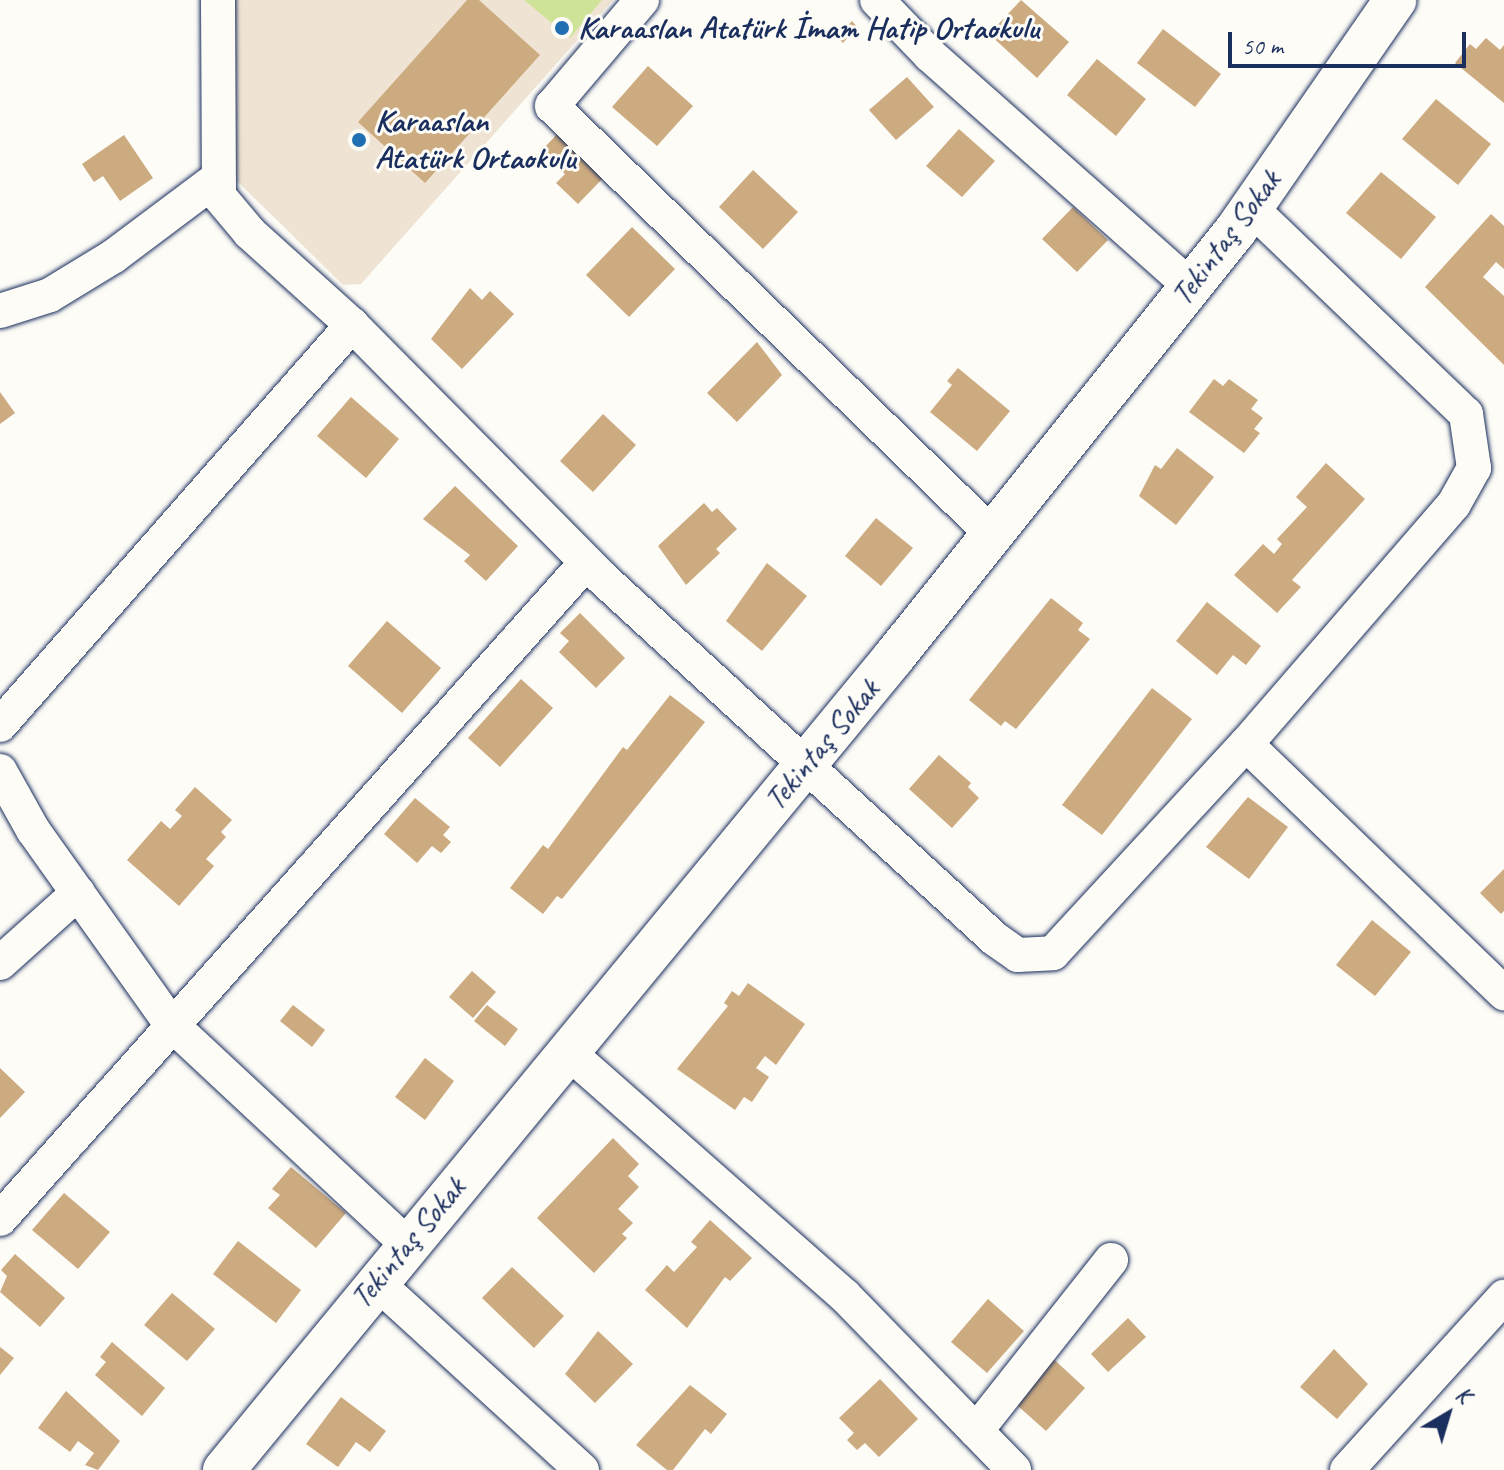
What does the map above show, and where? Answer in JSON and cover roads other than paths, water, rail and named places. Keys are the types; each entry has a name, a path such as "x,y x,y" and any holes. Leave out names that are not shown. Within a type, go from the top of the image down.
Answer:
{"street":[{"path":"218,0 219,196 250,233 352,325 586,563 804,766 995,939 1018,955 1035,957 1053,953 1074,932 1246,744 1454,504 1474,468 1466,414 1251,208"},
{"path":"642,0 552,106 993,535"},
{"path":"877,0 930,55 1191,287"},
{"name":"Tekintaş Sokak","path":"224,1470 993,535 1191,287 1251,208 1395,0"},
{"path":"0,311 50,295 114,256 218,178"},
{"path":"0,725 352,325"},
{"path":"0,1219 586,563"},
{"path":"1246,744 1504,993"},
{"path":"0,771 78,893 171,1024 407,1244"},
{"path":"0,963 78,893"},
{"path":"567,1051 844,1295 1014,1470"},
{"path":"976,1431 1111,1260"},
{"path":"376,1282 582,1470"},
{"path":"1347,1470 1504,1297"}],"place":[{"name":"Karaaslan Atatürk İmam Hatip Ortaokulu","path":"562,28"},
{"name":"Karaaslan Atatürk Ortaokulu","path":"359,140"}]}
